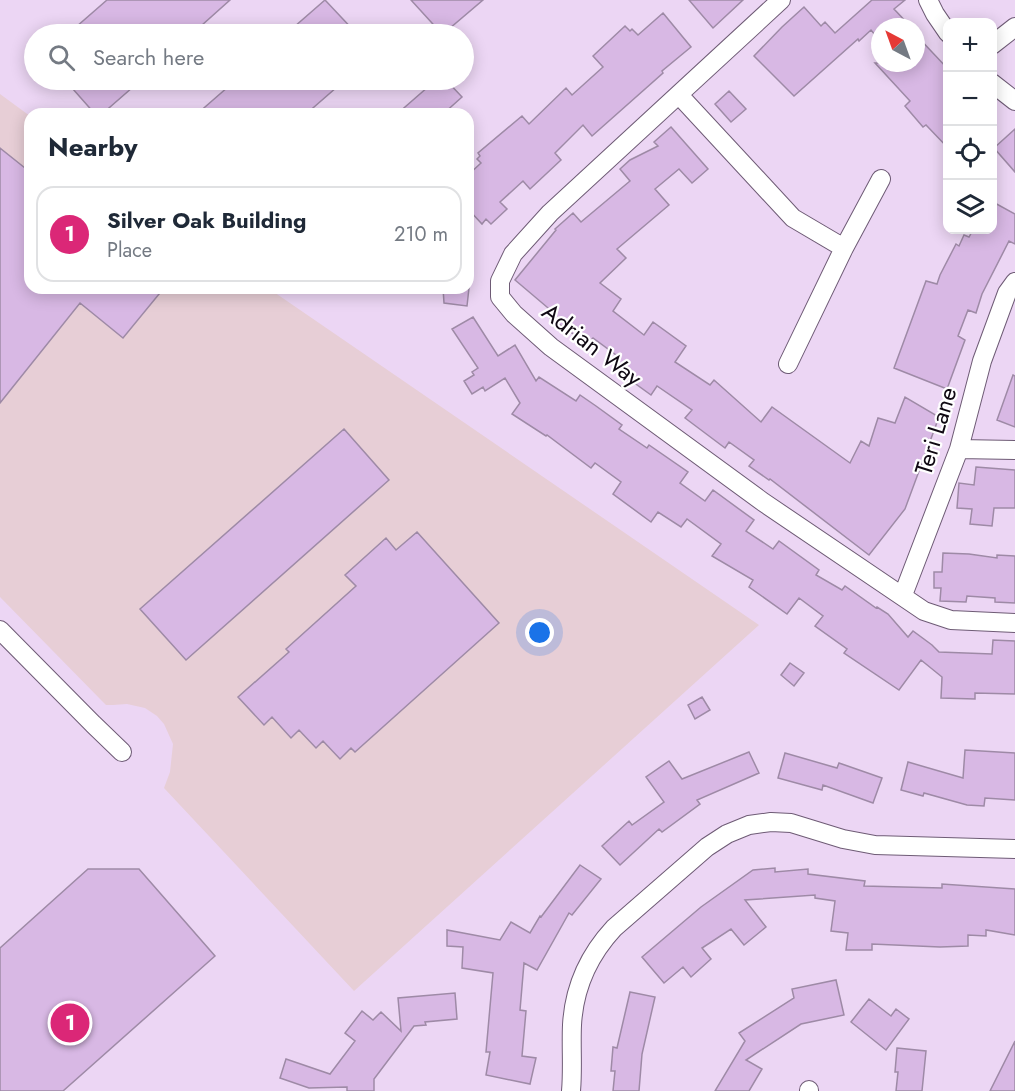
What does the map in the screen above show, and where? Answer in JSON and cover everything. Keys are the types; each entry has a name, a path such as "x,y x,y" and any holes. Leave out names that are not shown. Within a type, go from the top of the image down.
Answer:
{"street":[{"name":"Adrian Way","path":"781,0 550,213 513,254 500,281 500,297 514,314 568,360 763,502 924,611 951,620 1015,623"},
{"path":"928,0 943,26"},
{"path":"997,42 1015,27"},
{"path":"997,86 1015,101"},
{"path":"679,95 793,218 844,248"},
{"path":"788,364 844,248 881,179"},
{"name":"Teri Lane","path":"903,595 958,449 982,361 1007,293 1015,282"},
{"path":"958,449 1015,450"},
{"path":"0,630 122,752"},
{"path":"571,1091 573,1010 579,983 592,956 614,928 707,847 727,834 749,825 771,822 791,823 843,839 875,845 1015,849"}],"shaded area":[{"path":"0,94 24,112 24,294 277,294 759,625 354,991 164,788 170,772 173,744 164,724 157,716 145,708 127,704 106,705 0,597"}],"building":[{"path":"107,0 230,0 203,24 79,24"},
{"path":"325,0 348,24 297,24"},
{"path":"411,0 483,0 455,24 433,24"},
{"path":"689,0 743,0 713,28"},
{"path":"872,0 905,0 894,9 902,18 871,18 871,30 794,96 754,56 804,7 821,26 825,22 835,33"},
{"path":"663,13 691,47 592,136 583,125 555,153 561,160 530,189 523,181 500,202 507,209 491,224 486,219 482,224 474,215 474,169 481,163 477,159 480,156 478,153 522,116 529,124 566,88 572,95 603,67 593,56 625,26 638,35"},
{"path":"925,45 943,64 943,143 926,125 923,127 905,106 910,101 883,72 925,72"},
{"path":"74,90 130,90 109,108 90,108"},
{"path":"225,90 334,90 313,108 204,108"},
{"path":"425,90 455,90 462,97 450,108 404,108"},
{"path":"729,91 746,109 731,122 715,104"},
{"path":"671,127 708,169 692,183 679,169 655,189 669,205 617,249 626,258 600,283 621,299 613,311 644,335 653,322 686,346 675,362 710,385 714,380 761,422 772,407 850,463 861,441 869,446 878,418 895,423 905,397 939,417 905,509 869,555 770,479 749,466 754,460 729,442 725,448 685,418 692,410 657,386 651,395 618,371 620,368 615,364 620,358 593,338 588,344 550,318 554,313 515,280 555,229 573,213 581,222 630,181 620,169 630,160 658,146 654,142"},
{"path":"1015,129 1015,172 997,151 997,145"},
{"path":"0,148 24,167 24,294 159,294 123,338 80,303 0,403"},
{"path":"997,204 1015,214 1015,244 1009,241 982,294 976,313 968,310 958,336 965,340 947,389 894,368 926,281 937,284 956,244 959,246 964,235 969,237 971,234 997,234"},
{"path":"443,294 468,294 467,306 444,303"},
{"path":"473,317 498,356 515,345 536,381 539,377 576,401 580,395 596,406 622,425 619,429 647,448 649,445 688,472 680,483 705,501 713,490 754,520 746,531 773,549 779,541 819,570 816,575 842,590 845,586 888,614 908,637 913,631 939,652 992,654 993,640 1015,641 1015,694 975,693 975,699 941,698 942,677 921,660 899,690 844,653 847,649 815,626 823,616 799,598 787,614 749,587 753,580 712,556 721,544 687,519 681,527 658,512 651,522 613,494 621,482 595,463 591,468 547,435 512,414 520,403 505,378 485,391 483,387 472,394 464,381 474,375 472,372 478,368 452,329"},
{"path":"1013,375 1015,376 1015,427 997,420"},
{"path":"344,429 389,480 186,660 140,609"},
{"path":"976,467 1015,470 1015,508 994,508 992,526 970,524 972,509 957,508 959,483 974,485"},
{"path":"417,532 499,623 355,752 351,748 340,759 323,741 316,748 299,730 291,738 272,717 264,725 238,697 289,652 286,649 356,586 345,575 386,538 396,550"},
{"path":"943,553 997,558 997,555 1015,556 1015,603 995,602 995,598 967,596 966,602 940,601 941,588 934,588 934,572 942,572"},
{"path":"790,663 804,673 794,686 781,675"},
{"path":"702,697 710,710 695,719 688,705"},
{"path":"965,750 1015,753 1015,800 985,798 984,806 967,805 924,793 923,796 901,790 908,762 963,778"},
{"path":"749,752 759,773 697,800 700,804 662,832 659,829 620,865 602,846 629,821 632,825 664,802 646,777 669,761 682,779"},
{"path":"785,753 837,768 839,763 882,778 873,803 823,785 822,790 778,778"},
{"path":"580,865 601,879 572,915 569,913 537,970 524,963 520,1010 526,1011 522,1056 536,1058 530,1084 486,1075 490,1052 486,1052 493,973 462,968 463,947 447,946 447,930 500,940 511,922 530,933 540,916"},
{"path":"775,868 775,872 808,869 808,874 865,881 864,886 942,888 942,884 1015,889 1015,935 986,930 986,936 968,935 968,946 872,944 872,950 846,950 848,933 831,931 835,901 815,898 815,895 745,900 766,927 744,945 731,929 702,948 711,959 691,977 683,967 664,983 642,957 701,907 753,870"},
{"path":"88,869 139,869 215,956 63,1091 0,1091 0,948"},
{"path":"836,980 844,1015 801,1024 746,1060 762,1069 749,1091 715,1091 745,1041 739,1033 794,998 792,989"},
{"path":"630,992 655,997 642,1054 639,1091 613,1091 615,1071 611,1071 613,1047 617,1048"},
{"path":"455,993 457,1019 425,1022 426,1025 414,1026 374,1079 374,1091 347,1091 347,1087 309,1088 280,1078 286,1059 330,1074 355,1041 345,1033 362,1011 373,1020 381,1012 401,1031 398,998"},
{"path":"869,999 891,1016 896,1009 909,1019 886,1050 851,1022"},
{"path":"1015,1041 1015,1091 990,1091"},
{"path":"897,1048 926,1051 922,1091 896,1091"}],"place":[{"name":"Silver Oak Building","path":"70,1023"}]}
